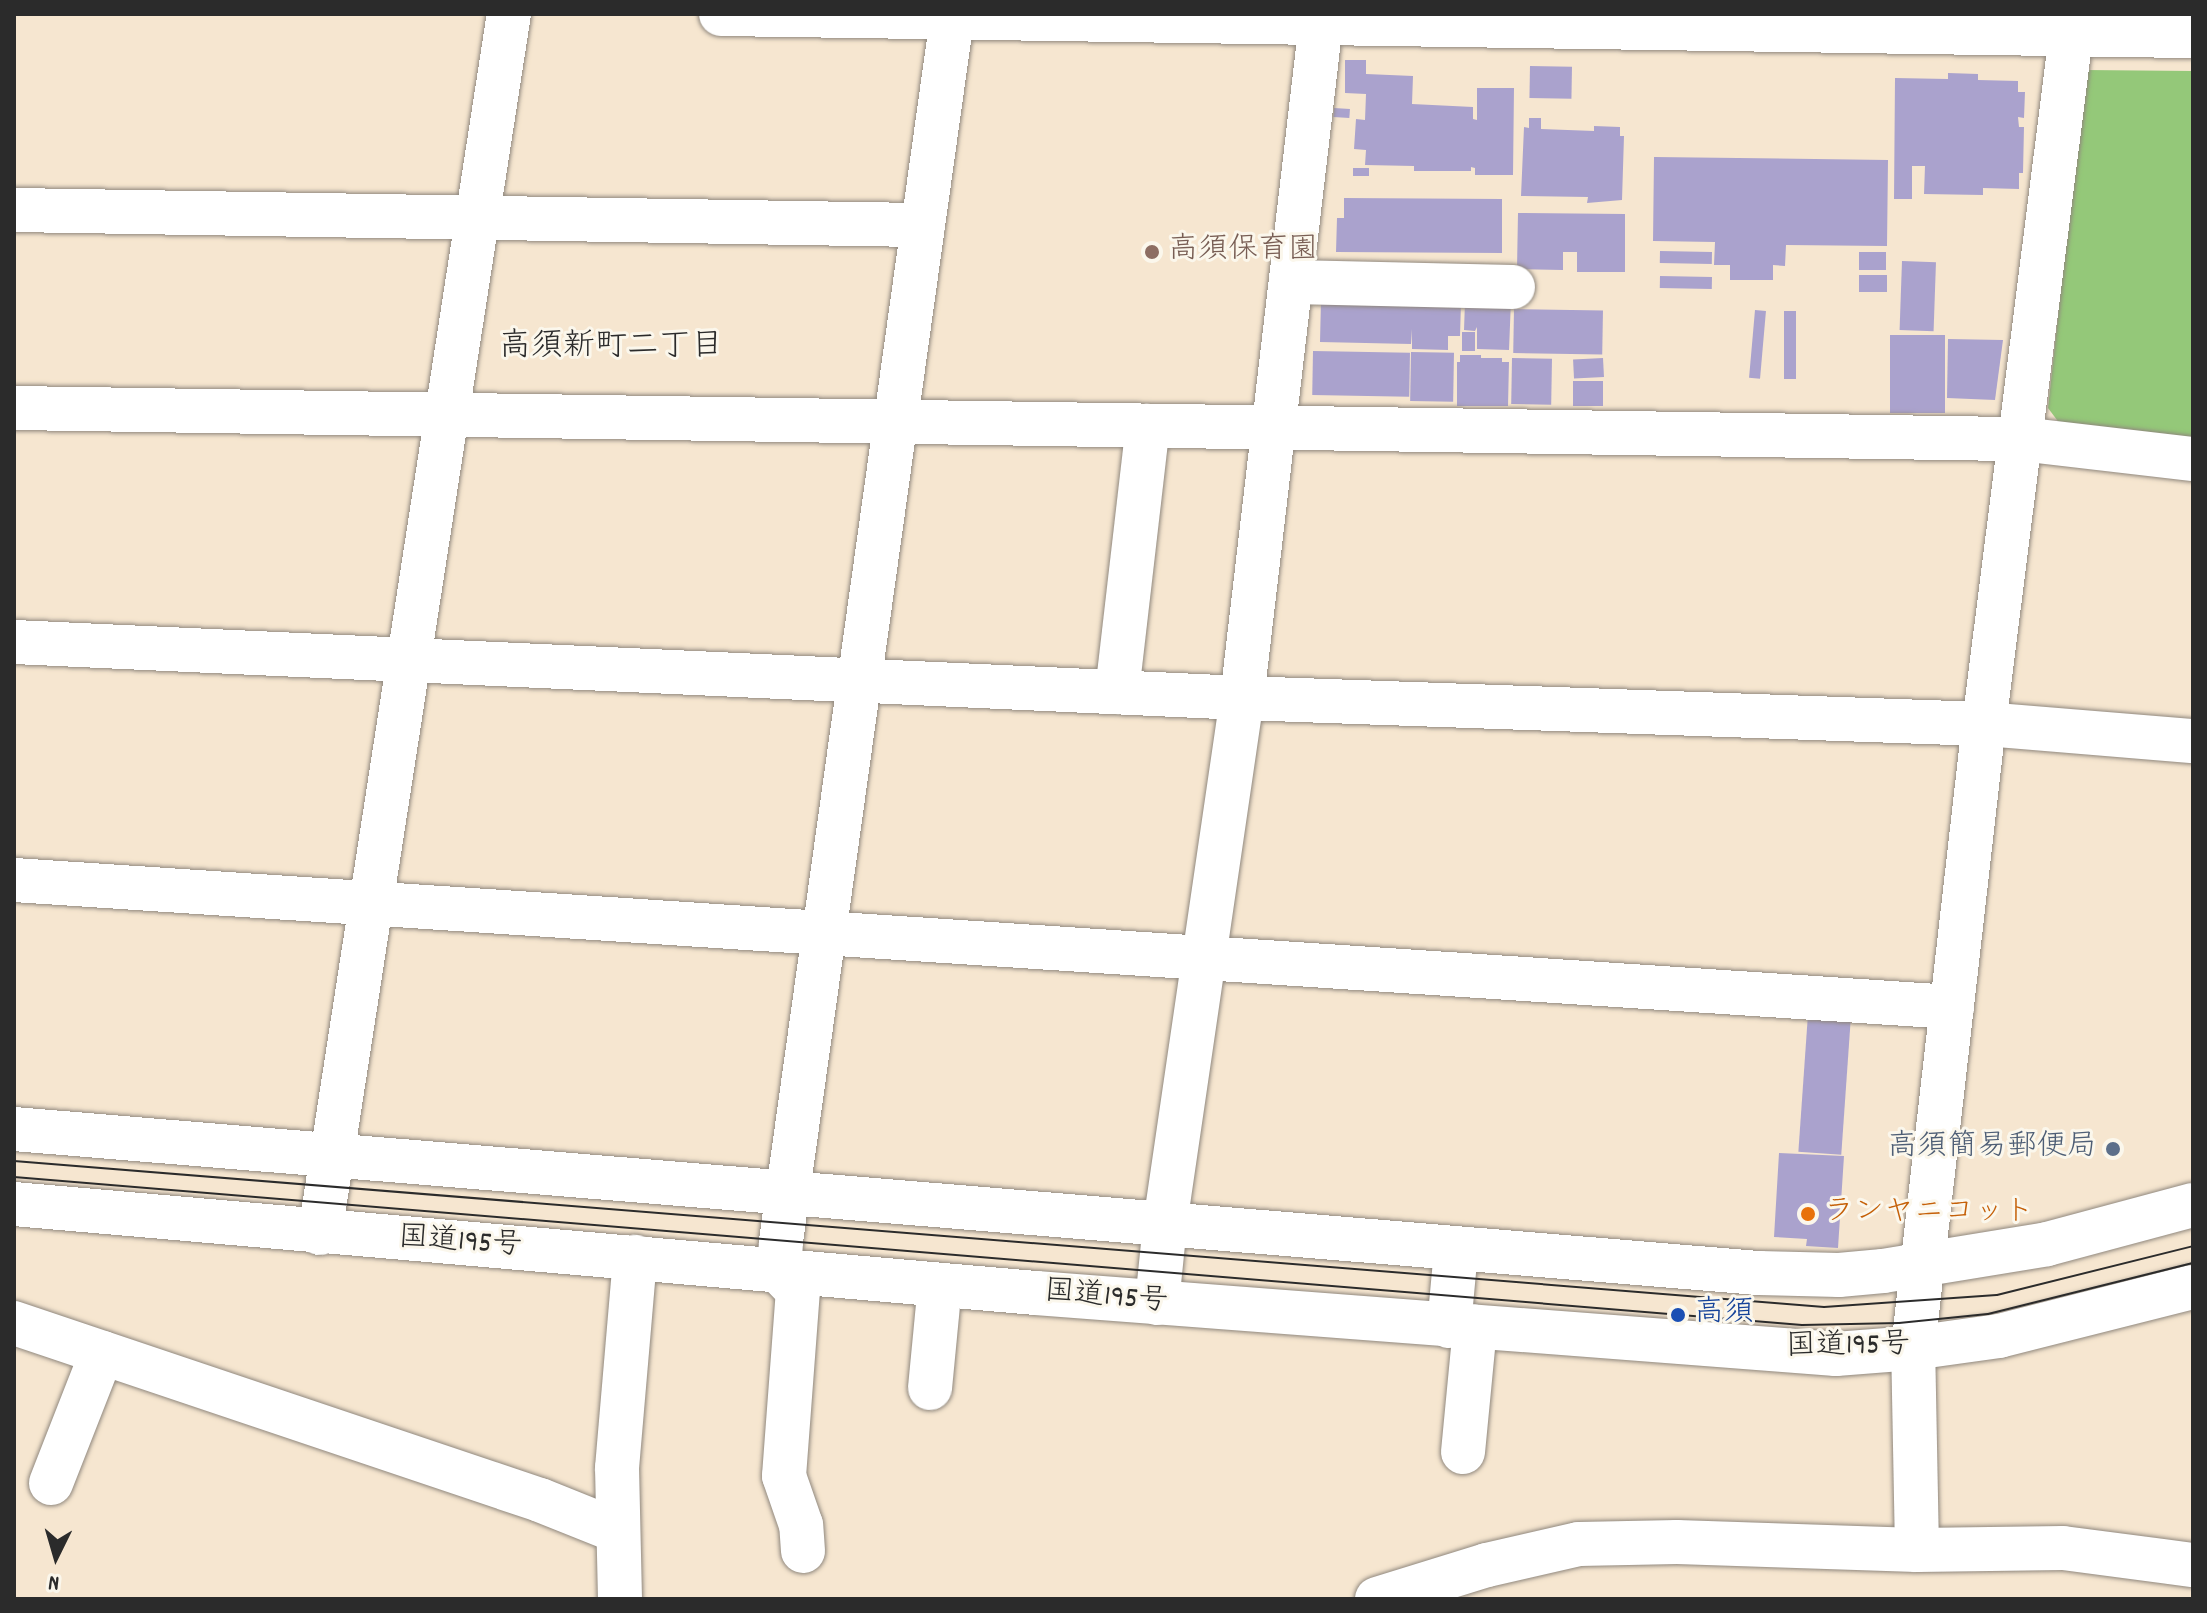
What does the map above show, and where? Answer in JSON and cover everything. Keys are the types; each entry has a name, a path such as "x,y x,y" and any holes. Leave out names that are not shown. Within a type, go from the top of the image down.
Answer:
{"main road":[{"path":"320,1233 509,14"},
{"path":"721,14 952,18 1321,18 2193,36"},
{"path":"803,1551 801,1525 784,1476 798,1291 779,1271 786,1192 952,18"},
{"path":"1157,1303 1165,1224 1242,698 1321,18"},
{"path":"1917,1550 1913,1348 1984,724 2071,35"},
{"path":"14,210 923,225"},
{"path":"1292,282 1513,287"},
{"path":"14,408 2020,439 2193,459"},
{"path":"1117,692 1148,426"},
{"path":"14,642 860,678 1242,698 1984,724 2193,741"},
{"path":"14,880 1952,1007"},
{"path":"14,1129 1759,1273 1839,1275 1923,1264 2047,1244 2193,1205"},
{"name":"国道195号","path":"14,1204 320,1233 1157,1303 1822,1353 1913,1348 1999,1336 2193,1287"},
{"path":"1456,1250 1462,1326 1463,1452"},
{"path":"620,1599 617,1468 635,1257"},
{"path":"930,1388 940,1285"},
{"path":"14,1323 540,1500 617,1531"},
{"path":"51,1483 102,1353"},
{"path":"1377,1599 1487,1565 1579,1544 1677,1542 1917,1550 2063,1548 2193,1565"}],"green space":[{"path":"2085,70 2193,71 2193,440 2060,424 2048,408"}],"building":[{"path":"1345,60 1366,60 1366,74 1413,76 1412,104 1473,107 1473,119 1477,120 1477,88 1514,88 1513,175 1475,175 1475,168 1471,167 1471,171 1414,171 1414,166 1365,165 1366,150 1354,149 1356,119 1365,120 1366,94 1345,93"},
{"path":"1530,66 1572,67 1571,99 1529,98"},
{"path":"1948,73 1978,74 1978,80 2018,81 2018,92 2025,92 2024,118 2018,117 2019,127 2024,127 2023,173 2019,173 2019,189 1983,188 1983,195 1924,194 1925,166 1912,166 1912,199 1894,199 1895,78 1948,79"},
{"path":"1334,108 1350,109 1349,118 1333,117"},
{"path":"1529,118 1541,118 1541,129 1594,131 1594,126 1620,127 1620,136 1624,136 1622,200 1587,203 1588,197 1521,196 1524,127 1529,128"},
{"path":"1654,157 1888,160 1887,246 1786,245 1785,266 1773,265 1773,280 1730,280 1730,265 1714,265 1715,242 1653,241"},
{"path":"1353,168 1369,168 1369,176 1353,176"},
{"path":"1344,198 1502,199 1502,253 1336,252 1337,218 1344,218"},
{"path":"1518,213 1625,214 1625,272 1577,272 1577,252 1563,252 1563,270 1517,269"},
{"path":"1660,251 1712,252 1712,264 1660,263"},
{"path":"1859,252 1886,252 1886,270 1859,270"},
{"path":"1902,261 1936,262 1934,331 1900,330"},
{"path":"1859,275 1887,275 1887,292 1859,292"},
{"path":"1660,276 1712,277 1712,289 1660,288"},
{"path":"1321,300 1461,303 1460,336 1448,336 1448,350 1412,349 1412,329 1411,344 1320,342"},
{"path":"1511,300 1509,350 1477,349 1477,327 1475,331 1464,330 1465,302"},
{"path":"1514,309 1603,311 1602,355 1513,353"},
{"path":"1755,310 1766,311 1760,379 1749,378"},
{"path":"1784,311 1796,311 1796,379 1784,379"},
{"path":"1462,332 1475,332 1475,351 1462,351"},
{"path":"1890,335 1945,335 1945,413 1890,413"},
{"path":"1948,339 2003,340 1995,400 1947,398"},
{"path":"1313,351 1410,353 1409,397 1312,395"},
{"path":"1411,352 1454,353 1453,402 1410,401"},
{"path":"1460,355 1502,358 1502,362 1509,362 1508,406 1457,406 1457,362 1460,362"},
{"path":"1512,358 1552,359 1551,405 1511,404"},
{"path":"1603,358 1604,377 1574,379 1573,360"},
{"path":"1573,381 1603,381 1603,406 1573,406"},
{"path":"1808,1014 1851,1017 1841,1155 1798,1152"},
{"path":"1779,1153 1844,1156 1838,1248 1806,1246 1807,1239 1774,1237"}],"tram line":[{"path":"14,1161 1824,1307 1997,1295 2193,1246"},
{"path":"14,1177 1802,1325 1899,1323 1988,1314 2193,1263"}],"place":[{"name":"高須保育園","path":"1152,252"},
{"name":"高須簡易郵便局","path":"2113,1149"},
{"name":"ランヤニコット","path":"1808,1214"},
{"name":"高須","path":"1678,1315"}],"district":[{"name":"高須新町二丁目","path":"611,348"}]}
